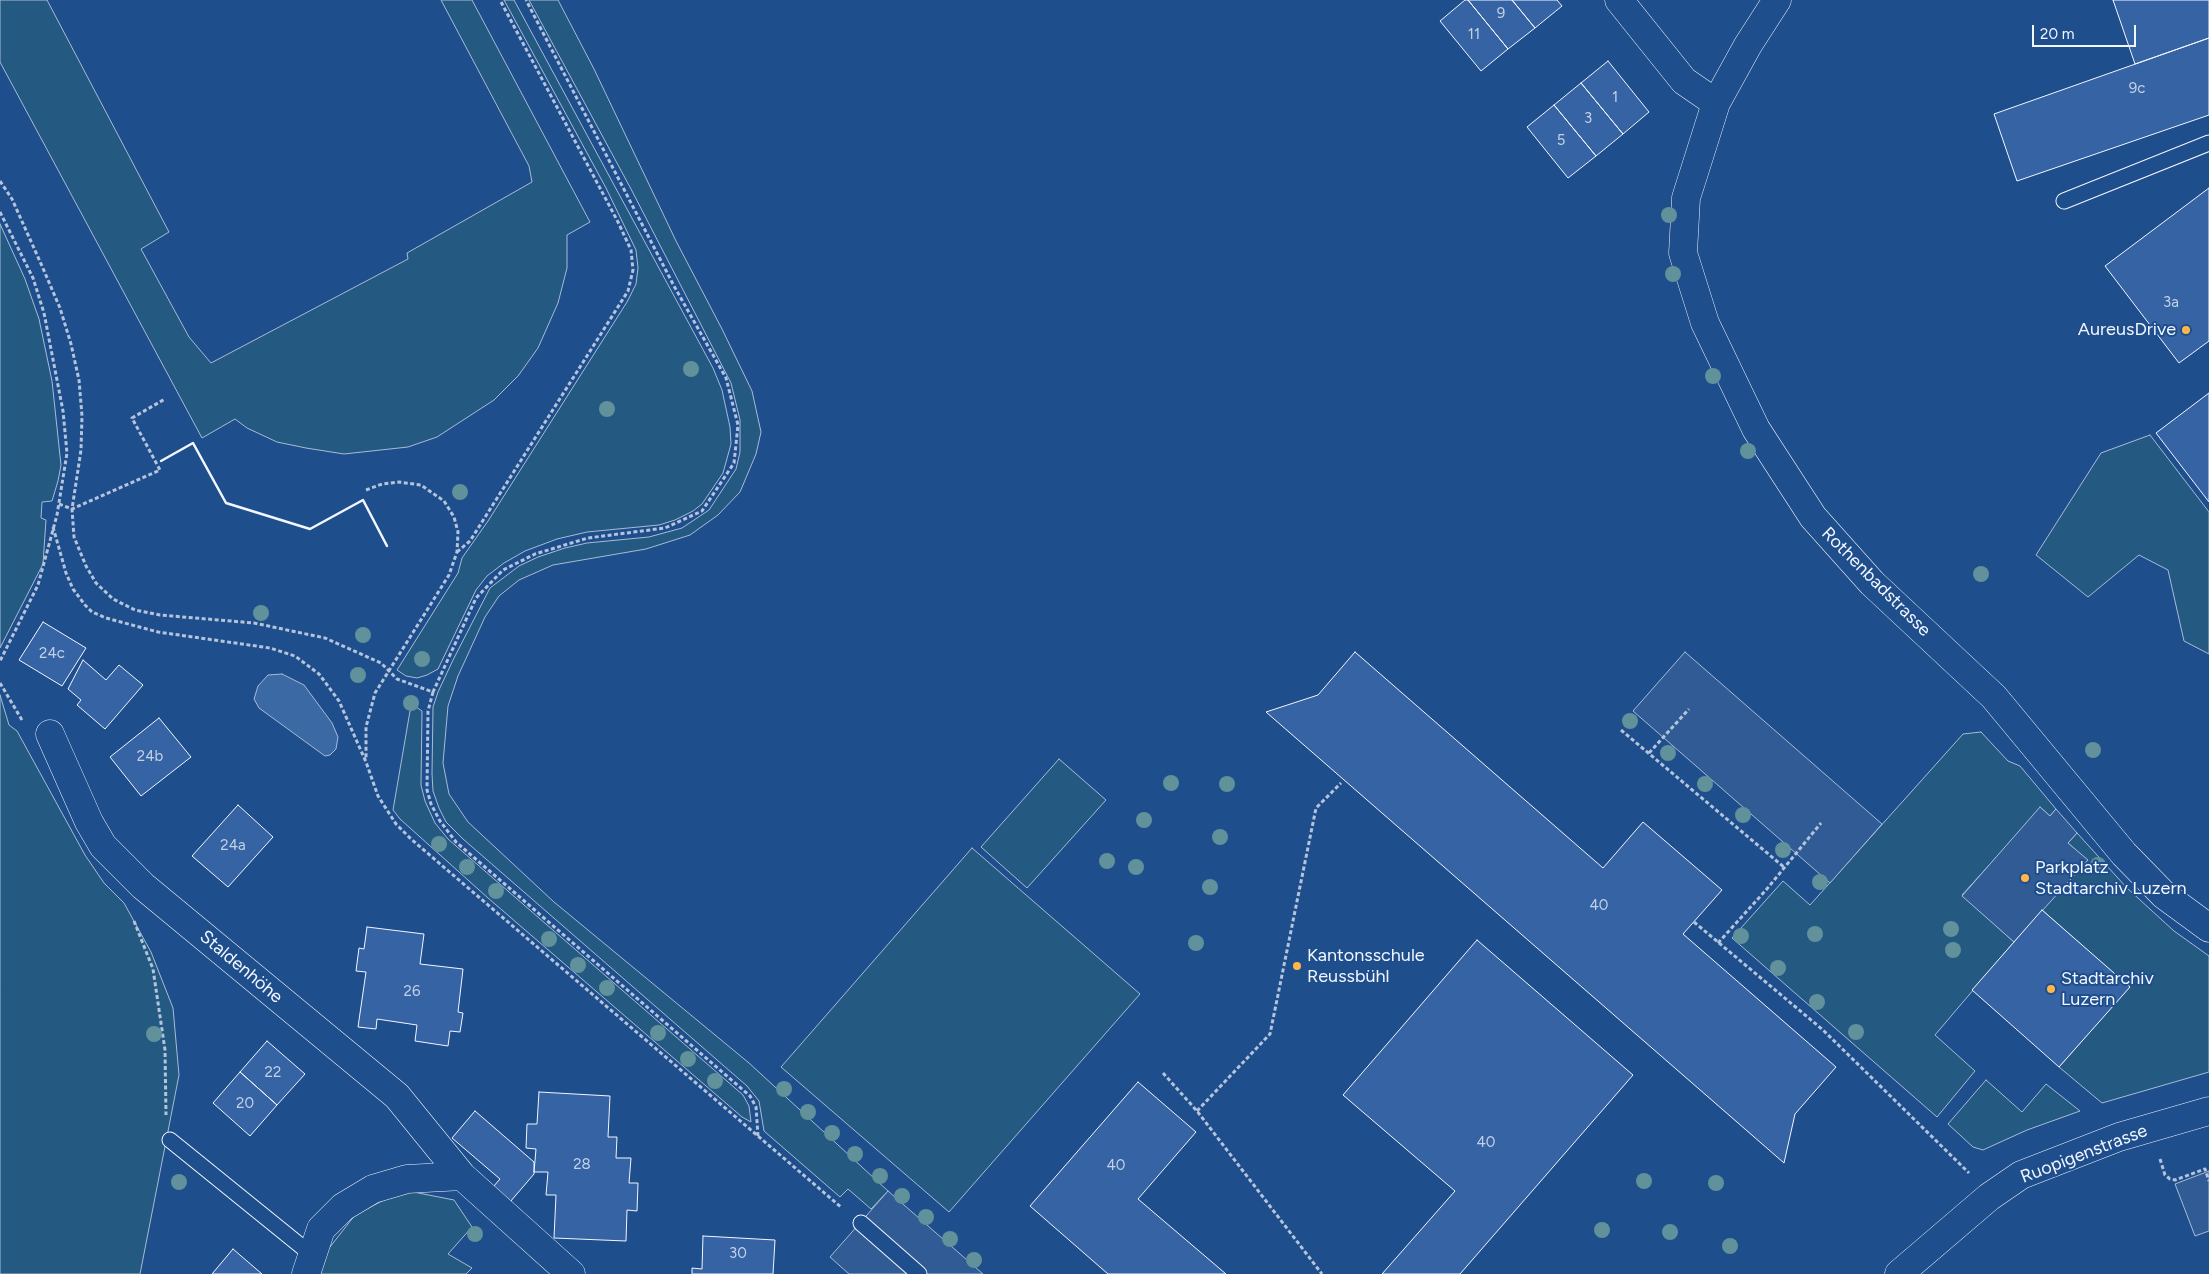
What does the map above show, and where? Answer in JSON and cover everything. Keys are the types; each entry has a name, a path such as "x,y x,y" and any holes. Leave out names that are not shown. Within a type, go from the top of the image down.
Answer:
{"street":[{"path":"1619,0 1684,81 1716,102"},
{"name":"Rothenbadstrasse","path":"1777,0 1748,45 1716,102 1686,198 1683,253 1705,323 1756,429 1813,517 1872,583 1994,697 2124,854 2157,888 2209,928"},
{"name":"Staldenhöhe","path":"50,734 89,822 103,846 143,886 397,1096 462,1176 571,1274"},
{"name":"Ruopigenstrasse","path":"1899,1274 1989,1197 2022,1175 2119,1137 2209,1111"},
{"path":"309,1265 322,1230 343,1207 373,1189 408,1179 462,1176"},
{"name":"Ruopigenstrasse","path":"1918,1274 1945,1235"}],"lane":[{"path":"2064,201 2209,143"},
{"path":"170,1140 309,1265"},
{"path":"861,1223 919,1274"}],"path":[{"path":"457,552 470,541 628,291 633,270 631,250 618,222 500,0"},
{"path":"526,0 674,286 726,378 738,425 734,463 702,511 665,528 588,538 535,554 503,570 476,598 433,692 428,711 427,790 431,804 440,821 456,842 750,1096 756,1108 758,1137"},
{"path":"0,181 12,200 42,266 60,308 71,344 79,380 82,416 80,459 72,509 74,537 86,566 96,583 113,599 135,610 160,615 254,623 325,638 381,663 397,679 433,692"},
{"path":"0,212 33,278 44,313 56,366 67,453 54,527 38,585 0,661"},
{"path":"59,504 72,509 160,470 132,418 165,399"},
{"path":"366,490 382,484 399,482 421,485 444,501 454,517 458,532 457,552 449,575 375,693 366,727 366,762"},
{"path":"54,527 66,573 73,589 92,612 106,618 158,632 270,648 295,656 319,674 339,702 366,762 378,796 396,824 411,839 758,1137 861,1223"},
{"path":"1648,752 1689,709"},
{"path":"1621,730 1784,868"},
{"path":"1197,1111 1270,1034 1316,808 1341,783"},
{"path":"1718,943 1821,823"},
{"path":"132,917 154,969 165,1050 167,1120 170,1140"},
{"path":"1694,922 1823,1030 1964,1166 1989,1197"},
{"path":"1163,1073 1197,1111 1322,1274"},
{"path":"2160,1159 2165,1175 2170,1179 2175,1180 2205,1169 2209,1181"}],"shaded area":[{"path":"0,0 47,0 169,232 141,249 189,337 211,363 408,259 407,253 532,182 529,166 441,0 472,0 590,222 567,235 567,268 558,303 538,348 518,376 494,400 437,437 408,447 344,454 306,448 277,442 247,428 235,419 202,438 0,62"},
{"path":"504,0 514,0 713,368 722,390 730,427 731,444 723,473 702,504 693,511 659,525 587,532 557,539 525,551 504,563 487,576 476,590 438,669 417,678 406,676 397,670 458,573 462,558 488,521 627,302 636,284 638,268 636,250 606,188"},
{"path":"529,0 558,0 594,69 676,241 752,391 761,432 756,454 740,492 718,515 690,535 646,549 553,565 519,580 499,596 485,617 458,676 448,706 443,763 449,794 468,822 554,902 749,1063 888,1191 871,1209 848,1189 840,1197 764,1131 759,1101 747,1086 463,839 446,822 433,791 433,707 453,660 490,588 519,566 565,548 587,543 649,537 682,528 709,510 736,469 740,452 740,420 731,383 631,189"},
{"path":"0,224 25,279 39,319 52,381 61,465 52,501 42,502 41,518 46,520 43,564 0,648"},
{"path":"2150,435 2209,512 2209,654 2184,641 2168,570 2139,555 2088,597 2036,555 2101,453"},
{"path":"1685,652 1882,824 1830,883 1633,711"},
{"path":"282,674 304,685 332,723 338,737 336,749 330,755 325,756 259,708 254,699 258,686 268,675"},
{"path":"0,695 9,725 17,731 85,855 104,883 124,903 151,952 173,1008 179,1075 140,1274 0,1274"},
{"path":"416,707 422,711 421,785 425,801 435,823 448,839 743,1095 749,1106 751,1122 742,1117 488,898 400,819 393,810 410,711"},
{"path":"1981,732 2008,761 2020,766 2056,809 2050,816 2041,808 1962,895 2014,942 1935,1035 1975,1071 1937,1117 1732,938 1783,881 1810,905 1963,734"},
{"path":"1059,759 1106,800 1027,888 981,847"},
{"name":"Parkplatz Stadtarchiv Luzern","path":"2040,807 2050,816 2056,809 2077,833 2068,843 2088,860 2014,942 1962,896"},
{"path":"2077,833 2127,888 2174,931 2209,956 2209,1072 2102,1103 2059,1067 2129,987 2042,910 2087,860 2068,843"},
{"path":"972,848 1140,994 949,1212 781,1067"},
{"path":"1986,1080 2022,1112 2046,1084 2080,1111 2027,1130 1983,1150 1973,1147 1948,1124"},
{"path":"2209,1171 2209,1231 2195,1236 2175,1184"},
{"path":"403,1190 454,1200 472,1227 448,1254 472,1268 466,1274 318,1274 319,1261 355,1215"},
{"path":"888,1191 983,1274 849,1274 830,1257"}],"building":[{"path":"1465,0 1468,0 1508,49 1481,71 1440,21"},
{"path":"1468,0 1512,0 1535,28 1508,49"},
{"path":"1512,0 1557,0 1562,6 1535,28"},
{"path":"2113,0 2209,0 2209,38 2135,64"},
{"path":"2209,38 2209,115 2017,181 1994,114"},
{"path":"1608,61 1649,112 1623,134 1581,83"},
{"path":"1581,83 1623,134 1596,156 1554,105"},
{"path":"1554,105 1596,156 1568,178 1527,127"},
{"path":"2209,188 2209,341 2179,363 2105,266"},
{"path":"2209,393 2209,502 2156,433"},
{"path":"43,622 86,648 62,686 19,660"},
{"path":"1355,652 1603,868 1643,822 1722,890 1683,934 1836,1067 1795,1114 1784,1163 1266,712 1318,695"},
{"path":"83,660 106,680 119,665 143,685 105,729 77,705 81,700 68,689"},
{"path":"159,718 191,757 141,796 110,757"},
{"path":"238,805 273,837 228,887 192,856"},
{"name":"Stadtarchiv Luzern","path":"2042,910 2130,987 2059,1067 1972,990"},
{"path":"367,927 424,934 420,964 463,969 458,1012 463,1013 460,1032 450,1031 448,1046 415,1041 417,1025 377,1019 376,1029 358,1027 366,972 356,971 359,948 364,949"},
{"name":"Kantonsschule Reussbühl","path":"1477,940 1633,1075 1460,1274 1382,1274 1455,1191 1343,1095"},
{"path":"267,1041 305,1074 277,1105 240,1072"},
{"path":"240,1072 277,1105 250,1136 213,1103"},
{"path":"1138,1082 1196,1132 1138,1199 1226,1274 1108,1274 1030,1206"},
{"path":"539,1092 610,1096 608,1137 617,1137 616,1158 631,1158 629,1183 638,1183 637,1211 627,1210 626,1241 554,1238 556,1195 546,1195 548,1172 534,1172 536,1149 526,1148 527,1124 537,1124"},
{"path":"475,1111 534,1162 534,1174 510,1202 493,1187 500,1179 452,1138"},
{"path":"703,1236 775,1240 773,1274 692,1274 692,1268 702,1269"},
{"path":"233,1249 262,1274 212,1274"}],"wall":[{"path":"161,461 193,443 226,503 310,529 363,500 387,546"}],"place":[{"name":"AureusDrive","path":"2186,330"},
{"name":"Parkplatz Stadtarchiv Luzern","path":"2025,878"},
{"name":"Kantonsschule Reussbühl","path":"1297,966"},
{"name":"Stadtarchiv Luzern","path":"2051,989"}]}
